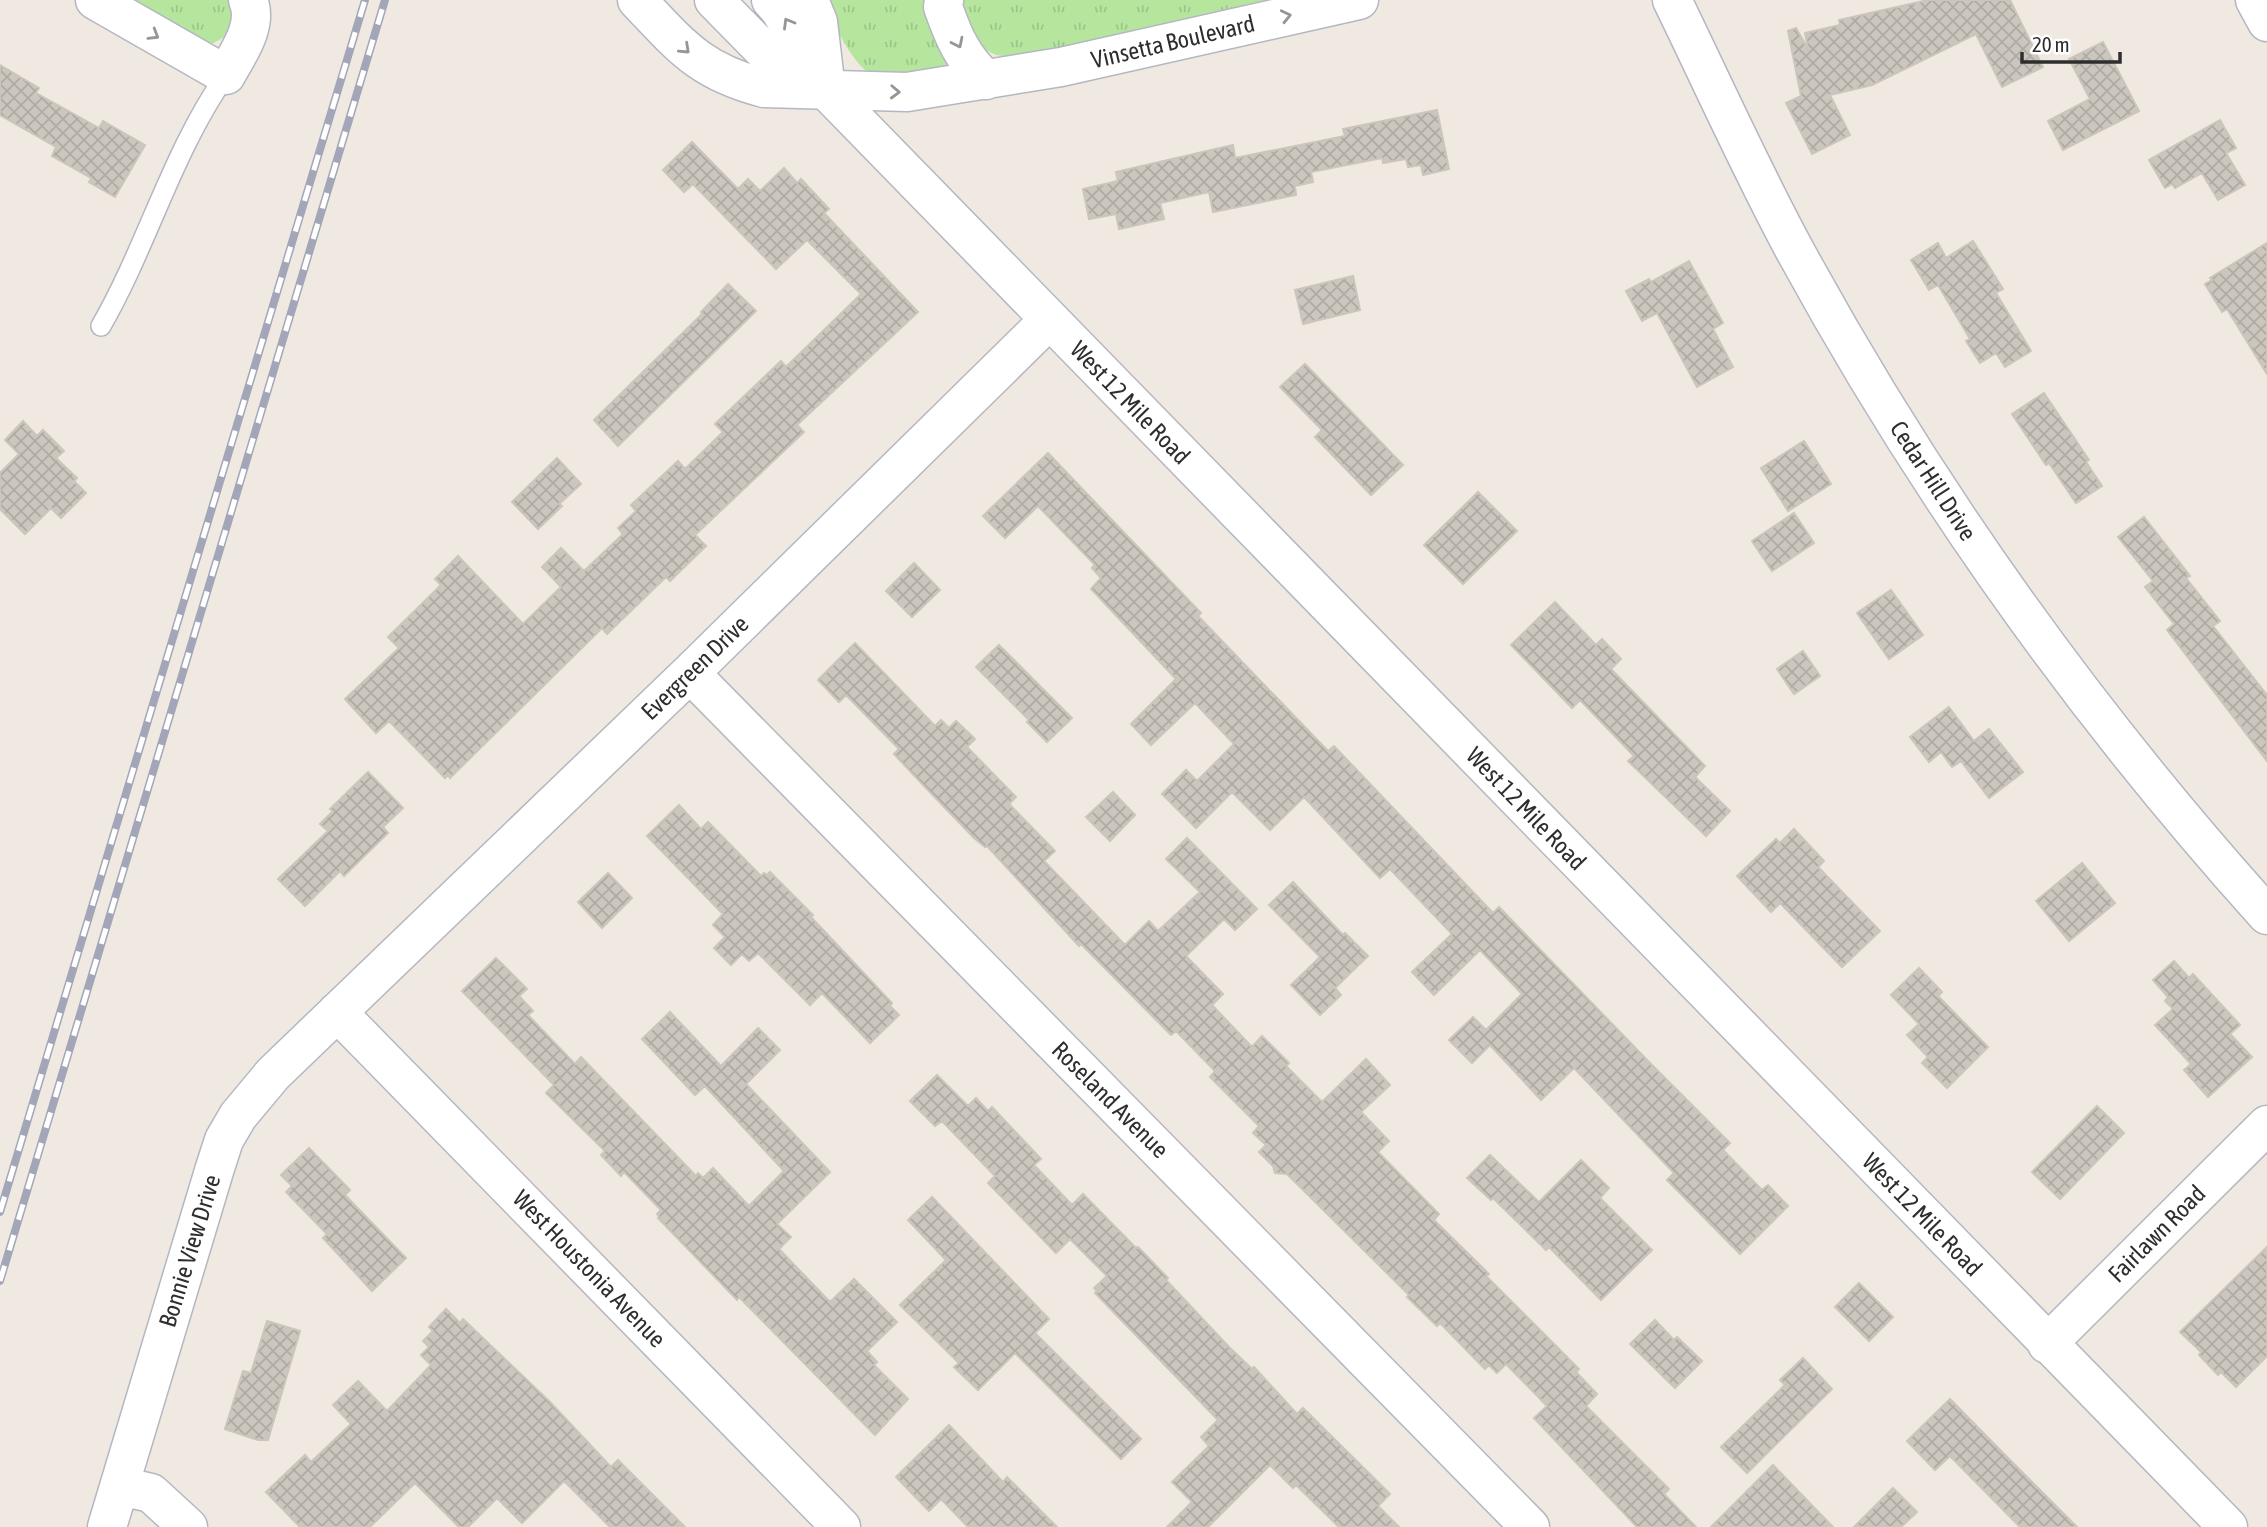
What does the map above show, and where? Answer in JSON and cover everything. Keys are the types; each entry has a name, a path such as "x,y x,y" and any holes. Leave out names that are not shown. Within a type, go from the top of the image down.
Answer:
{"street":[{"path":"95,0 226,75 250,28 252,9 248,0"},
{"name":"Vinsetta Boulevard","path":"637,0 696,60 717,72 764,88 907,92 1061,67 1359,0"},
{"name":"West 12 Mile Road","path":"714,0 768,55 826,90"},
{"name":"West 12 Mile Road","path":"771,0 780,10 826,90 2228,1527"},
{"path":"809,0 818,22 826,90"},
{"path":"944,0 943,7 958,47 986,80"},
{"name":"Cedar Hill Drive","path":"1672,0 1793,246 1932,482 2007,592 2066,672 2229,873 2267,915"},
{"path":"2255,0 2267,22"},
{"name":"Evergreen Drive","path":"337,1012 690,673 1049,320"},
{"name":"Roseland Avenue","path":"690,673 1530,1527"},
{"name":"Bonnie View Drive","path":"107,1527 224,1140 254,1095 337,1012"},
{"name":"West Houstonia Avenue","path":"337,1012 841,1527"},
{"name":"Fairlawn Road","path":"2047,1343 2267,1125"},
{"path":"120,1486 152,1493 188,1527"}],"lane":[{"path":"102,326 125,285 186,141 204,107 226,75"}],"green space":[{"path":"127,0 228,0 233,15 232,22 230,29 221,39 206,44"},
{"path":"822,0 929,0 948,61 946,68 875,75 867,72 845,44"},
{"path":"958,0 1290,0 1017,58 996,55 978,46"}],"building":[{"path":"1928,0 2010,0 2043,67 2002,87 1976,34 1872,85 1830,95 1850,135 1812,154 1786,103 1801,96 1788,31 1796,28 1808,49 1805,33 1840,25 1839,20"},
{"path":"2103,42 2139,111 2063,150 2048,121 2090,99 2069,59"},
{"path":"0,65 39,88 36,93 99,128 103,121 145,145 115,197 89,182 91,178 52,156 56,147 0,115"},
{"path":"1437,110 1449,169 1423,175 1421,165 1408,167 1406,159 1383,163 1382,158 1311,172 1313,182 1295,186 1296,195 1213,212 1209,192 1160,203 1164,219 1119,229 1116,214 1089,219 1083,189 1118,181 1116,172 1233,145 1235,158 1345,136 1343,129"},
{"path":"2220,120 2236,148 2226,153 2245,185 2218,200 2202,173 2175,188 2172,184 2165,188 2149,160"},
{"path":"692,142 738,189 748,179 760,191 784,168 797,183 801,179 829,209 824,213 918,312 797,425 804,432 695,535 706,546 670,581 666,577 607,634 602,628 450,778 448,775 445,778 389,721 376,733 345,699 399,648 388,637 441,585 435,579 458,556 523,624 561,587 542,567 561,548 584,571 623,534 618,528 636,511 631,505 678,461 685,469 723,432 715,424 781,361 786,367 861,294 807,240 776,269 693,184 684,192 663,170"},
{"path":"1973,241 2003,289 1996,293 2031,351 2005,367 1996,353 1980,363 1966,341 1970,339 1938,285 1929,290 1911,260 1938,243 1946,258"},
{"path":"2267,243 2267,374 2227,309 2222,312 2205,284 2212,280 2210,278"},
{"path":"1689,261 1723,323 1713,329 1733,367 1697,387 1657,313 1642,321 1626,291 1649,279 1651,282"},
{"path":"1353,276 1360,310 1303,324 1295,290"},
{"path":"728,284 756,311 618,446 594,420 702,314"},
{"path":"1305,364 1403,465 1371,495 1315,437 1322,430 1280,387"},
{"path":"2044,393 2089,460 2086,462 2102,486 2076,503 2049,463 2046,465 2012,414"},
{"path":"23,421 37,436 43,430 64,451 56,458 77,478 74,481 86,493 61,518 51,508 25,534 0,509 0,473 19,454 5,440"},
{"path":"1804,441 1831,484 1788,511 1761,468"},
{"path":"1048,453 1201,613 1198,616 1328,751 1334,746 1493,913 1499,907 1730,1143 1723,1150 1762,1190 1768,1185 1788,1206 1740,1254 1667,1180 1674,1173 1574,1068 1541,1100 1490,1045 1472,1063 1449,1040 1473,1017 1486,1030 1522,994 1480,950 1434,995 1412,972 1452,934 1390,869 1380,878 1304,797 1270,830 1232,792 1196,828 1162,794 1186,770 1197,781 1234,744 1195,703 1151,745 1131,724 1176,679 1091,589 1101,578 1092,568 1095,565 1038,506 1005,538 983,516"},
{"path":"557,458 581,484 538,529 512,502"},
{"path":"1478,492 1517,531 1463,584 1424,545"},
{"path":"1794,513 1814,543 1772,571 1752,541"},
{"path":"2144,517 2190,576 2186,578 2220,621 2213,626 2267,695 2267,761 2167,630 2174,624 2145,587 2153,581 2118,537"},
{"path":"914,563 940,590 912,617 886,591"},
{"path":"1891,590 1923,635 1889,659 1857,613"},
{"path":"1555,602 1596,645 1602,639 1621,659 1611,669 1705,766 1695,777 1730,811 1706,836 1628,761 1634,756 1580,700 1572,708 1511,645"},
{"path":"855,643 935,726 941,720 949,728 956,721 975,739 967,747 1016,797 1009,804 1055,851 1044,861 1125,945 1149,921 1158,931 1200,892 1166,859 1187,838 1257,909 1235,930 1224,919 1186,956 1223,994 1212,1005 1252,1047 1262,1036 1289,1063 1286,1066 1322,1102 1366,1059 1390,1085 1361,1112 1389,1141 1378,1152 1439,1214 1434,1220 1579,1369 1576,1372 1597,1394 1586,1406 1669,1489 1664,1494 1696,1527 1637,1527 1534,1418 1547,1406 1506,1364 1497,1373 1489,1365 1485,1369 1440,1323 1437,1326 1407,1297 1409,1295 1287,1174 1275,1173 1273,1166 1259,1152 1266,1145 1253,1133 1259,1126 1210,1077 1215,1071 1176,1031 1171,1035 1081,944 1079,946 987,846 974,838 894,754 899,749 846,695 839,702 818,680"},
{"path":"999,645 1072,718 1047,742 976,667"},
{"path":"1803,651 1820,676 1794,694 1777,669"},
{"path":"1949,707 1974,741 1989,729 2023,772 1989,798 1961,761 1952,767 1941,752 1929,762 1910,737"},
{"path":"368,772 403,808 383,827 388,833 344,876 340,871 305,906 278,879 328,831 320,824 333,811 330,809"},
{"path":"1113,792 1135,815 1110,841 1086,817"},
{"path":"679,805 701,829 708,822 761,876 770,872 813,915 811,917 892,1003 890,1006 899,1015 870,1043 822,993 810,1005 758,953 749,961 742,954 731,965 714,948 725,937 713,925 723,914 647,836"},
{"path":"1794,829 1824,861 1818,867 1880,931 1842,967 1780,903 1771,912 1737,876 1776,839 1780,843"},
{"path":"2082,863 2115,903 2069,941 2036,901"},
{"path":"608,873 632,898 602,928 578,902"},
{"path":"1293,882 1343,935 1345,933 1368,956 1335,988 1341,995 1320,1015 1291,985 1320,957 1269,905"},
{"path":"496,958 527,989 519,996 533,1011 528,1015 575,1064 581,1057 696,1176 698,1173 703,1178 713,1168 749,1206 784,1171 705,1086 695,1095 642,1039 670,1012 721,1066 758,1028 780,1050 746,1084 830,1172 777,1224 791,1237 779,1249 830,1302 854,1279 897,1322 867,1351 877,1362 874,1365 908,1399 875,1435 739,1297 737,1300 658,1218 657,1214 661,1210 624,1172 621,1176 601,1155 605,1151 546,1093 554,1085 462,991"},
{"path":"2174,961 2189,978 2193,974 2240,1025 2230,1034 2252,1057 2208,1097 2184,1070 2191,1064 2155,1025 2173,1009 2165,1001 2168,997 2153,980"},
{"path":"1919,968 1942,992 1938,996 1988,1047 1947,1088 1922,1063 1928,1057 1907,1035 1919,1024 1891,995"},
{"path":"937,1075 968,1106 976,1098 988,1111 992,1107 1041,1159 1034,1165 1072,1205 1083,1194 1136,1248 1138,1247 1229,1347 1252,1369 1254,1367 1297,1414 1303,1408 1390,1494 1378,1506 1399,1527 1339,1527 1296,1485 1293,1488 1270,1465 1208,1527 1167,1527 1192,1502 1172,1482 1209,1446 1201,1437 1218,1420 1095,1293 1097,1291 1094,1288 1107,1276 1070,1239 1056,1253 988,1183 995,1176 942,1121 935,1126 910,1101"},
{"path":"2097,1106 2124,1133 2060,1199 2032,1172"},
{"path":"309,1148 350,1190 345,1195 406,1258 372,1291 323,1238 327,1234 286,1192 292,1186 281,1175"},
{"path":"1490,1155 1539,1202 1581,1160 1609,1188 1600,1198 1652,1250 1601,1300 1549,1247 1546,1250 1493,1198 1491,1200 1467,1178"},
{"path":"932,1197 1049,1319 1035,1333 1141,1439 1121,1459 1015,1353 978,1390 954,1367 959,1363 900,1305 946,1260 908,1220"},
{"path":"2267,1247 2267,1356 2236,1387 2221,1372 2218,1375 2199,1355 2201,1352 2180,1332"},
{"path":"1859,1283 1893,1317 1869,1341 1835,1307"},
{"path":"446,1309 460,1323 463,1319 550,1402 611,1467 618,1460 685,1527 610,1527 564,1481 522,1523 497,1498 468,1527 459,1527 415,1483 370,1527 300,1527 266,1492 305,1455 311,1462 351,1424 333,1405 358,1381 387,1411 431,1365 421,1355 429,1347 423,1341 433,1331 429,1327"},
{"path":"1655,1320 1674,1340 1677,1337 1702,1361 1675,1388 1630,1344"},
{"path":"267,1321 300,1331 268,1440 258,1440 225,1429 243,1371 251,1373"},
{"path":"1803,1358 1832,1389 1747,1473 1721,1447 1785,1385 1780,1380"},
{"path":"1950,1399 2077,1527 2020,1527 1950,1456 1935,1470 1907,1441"},
{"path":"949,1425 1003,1482 1007,1477 1057,1527 968,1527 941,1499 929,1511 896,1477"},
{"path":"1773,1465 1833,1527 1711,1527"},
{"path":"1893,1488 1917,1512 1901,1527 1854,1527"}],"railway":[{"path":"0,1212 365,0"},
{"path":"0,1281 385,0"}]}
